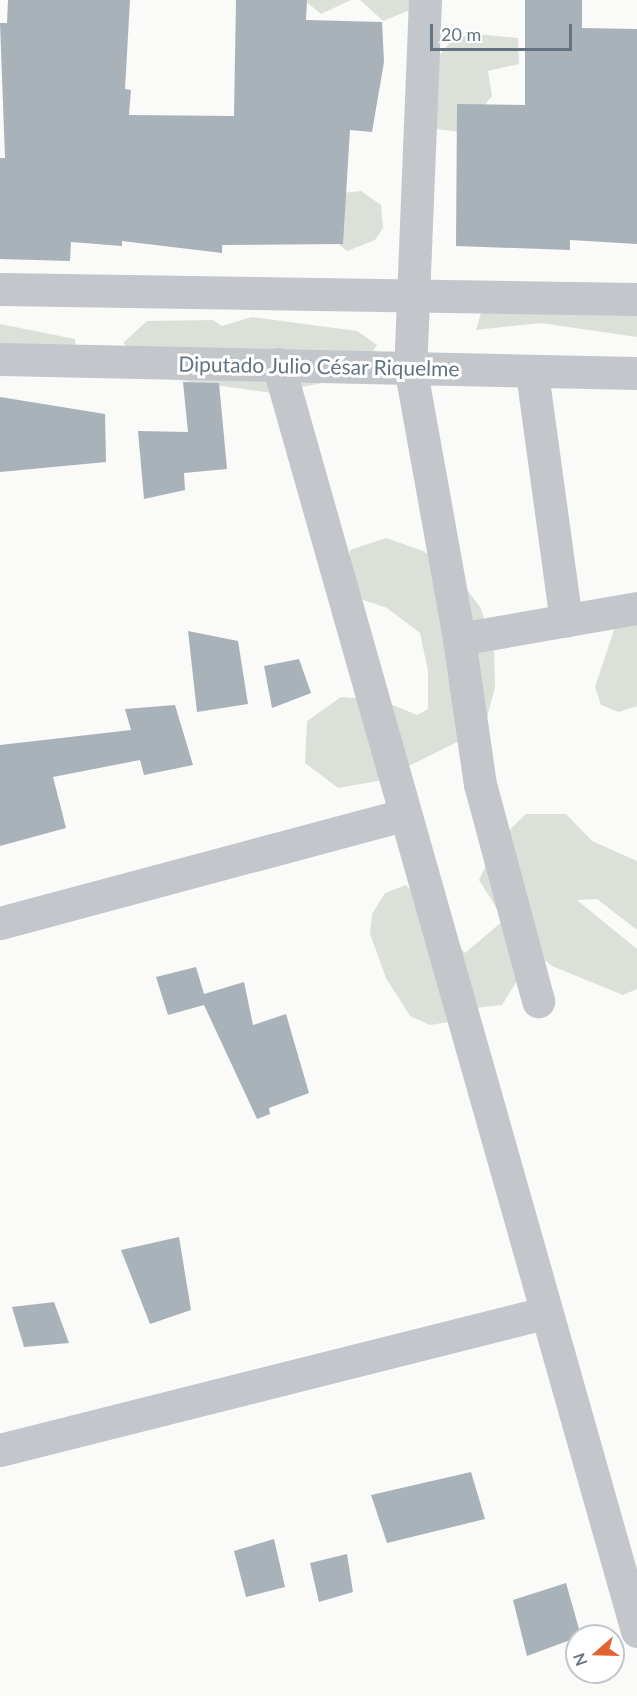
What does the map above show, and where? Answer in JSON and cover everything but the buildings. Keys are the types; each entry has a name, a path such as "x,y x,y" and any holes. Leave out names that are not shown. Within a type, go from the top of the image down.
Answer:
{"street":[{"path":"425,0 410,366 459,639 480,784 538,1001"},
{"path":"0,289 412,300 637,299"},
{"name":"Diputado Julio César Riquelme","path":"0,358 410,366 532,373 637,373"},
{"path":"278,364 544,1313 637,1631"},
{"path":"532,373 566,621"},
{"path":"459,639 637,608"},
{"path":"0,923 404,815"},
{"path":"0,1450 544,1313"}],"shaded area":[{"path":"304,0 351,0 321,14"},
{"path":"360,0 417,0 410,10 383,21"},
{"path":"476,34 518,38 519,64 488,71 492,96 463,132 435,129 436,59 454,38"},
{"path":"361,191 381,205 383,228 375,240 347,251 326,233 332,194"},
{"path":"637,297 637,337 541,323 476,330 481,313 496,299"},
{"path":"252,317 357,331 377,345 356,376 273,393 163,378 123,343 147,321 213,320 222,326"},
{"path":"0,324 75,339 76,359 0,372"},
{"path":"386,538 423,551 456,575 480,607 494,647 495,687 484,729 378,781 338,788 305,763 307,721 341,697 381,700 417,715 428,709 428,671 420,633 387,608 349,595 350,550"},
{"path":"637,614 637,706 619,712 601,705 595,687 617,621"},
{"path":"526,814 566,814 592,841 637,861 637,930 597,899 577,900 637,949 637,989 623,995 552,966 535,952 502,1005 465,1009 449,1022 430,1025 410,1016 386,978 370,934 372,914 385,893 406,885 465,953 504,920 479,880 498,841"}]}
